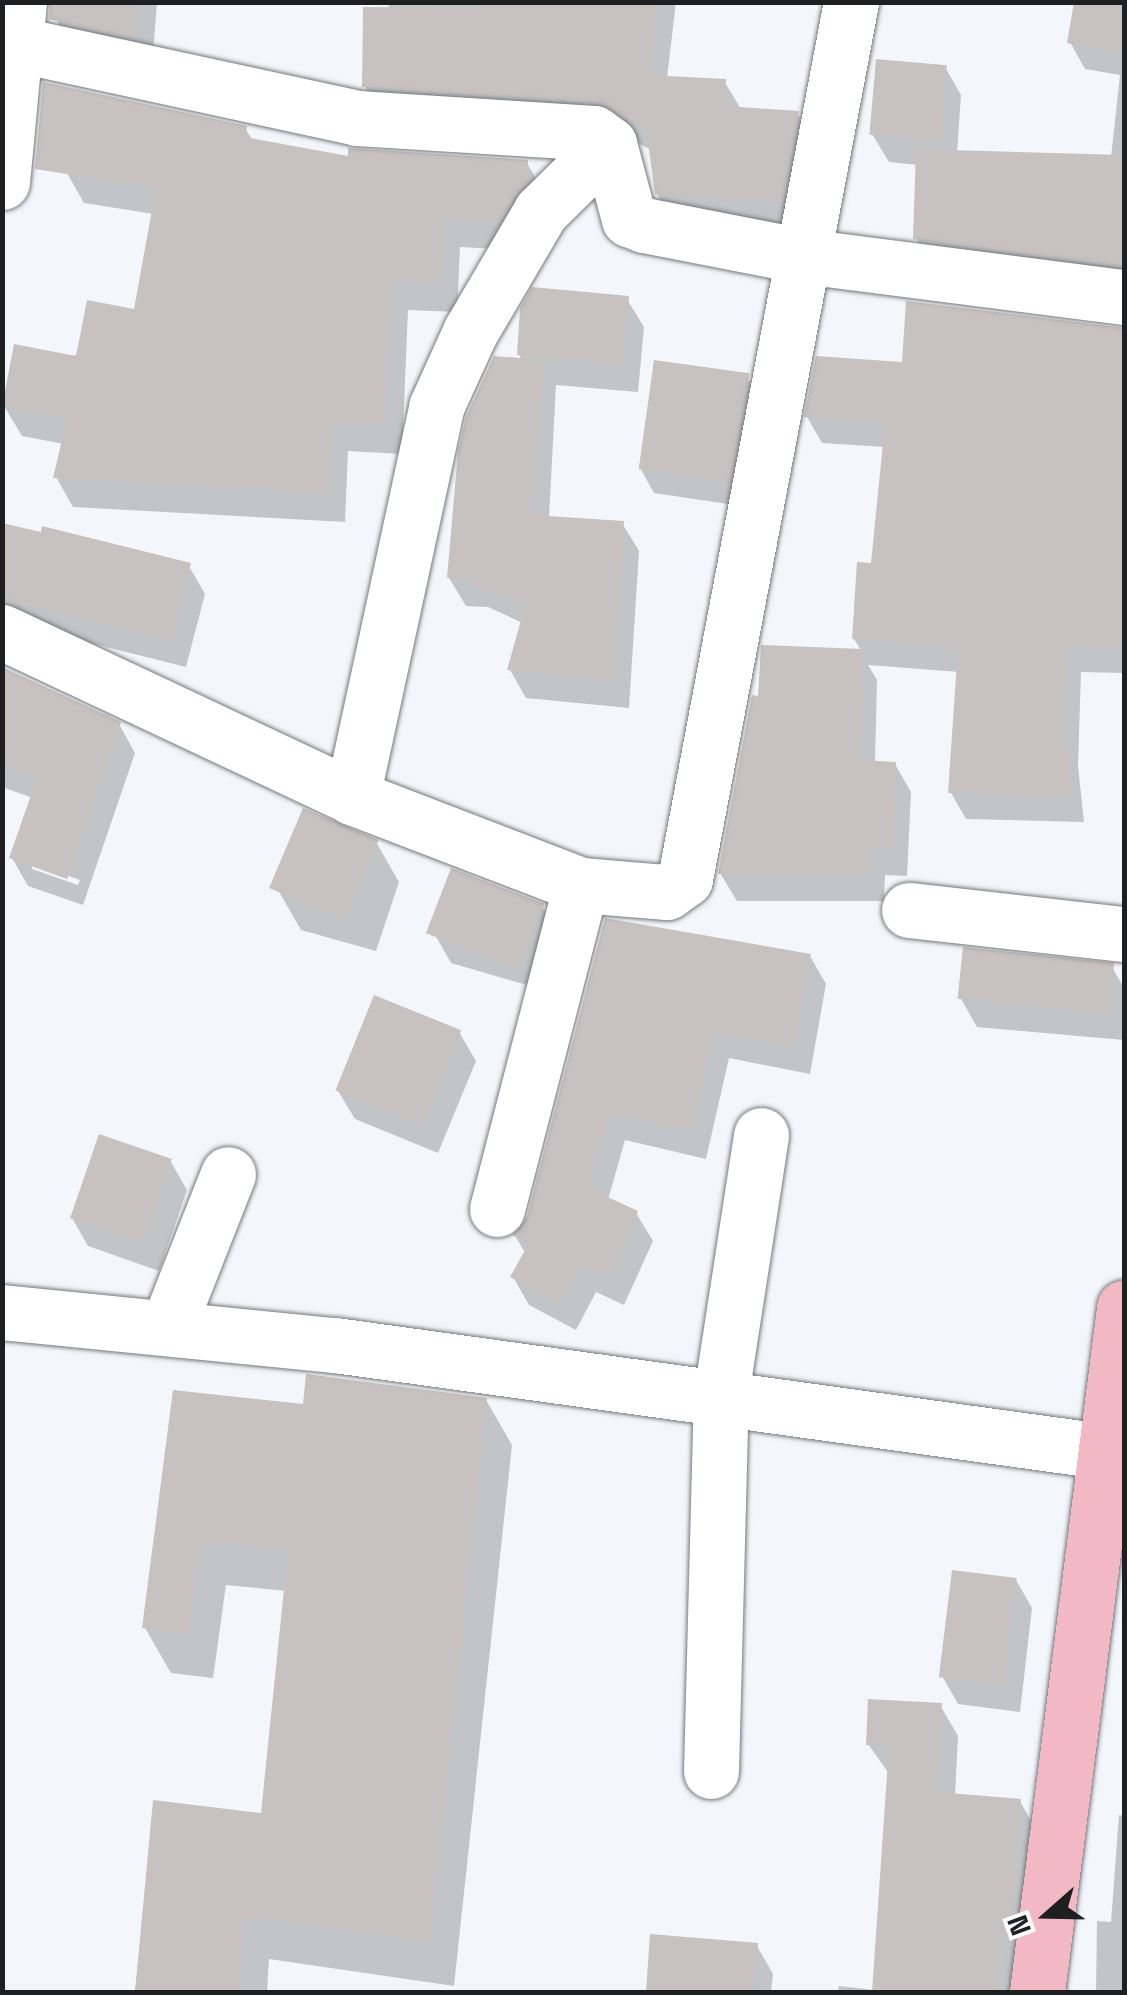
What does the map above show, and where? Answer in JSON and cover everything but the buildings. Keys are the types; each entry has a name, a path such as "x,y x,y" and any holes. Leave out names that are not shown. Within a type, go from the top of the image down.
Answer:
{"main road":[{"path":"1037,1992 1124,1308"}],"street":[{"path":"2,632 352,797 581,885 667,892 685,879 851,2"},
{"path":"2,182 20,24 356,118 594,133 609,144 630,219 803,256 1124,297"},
{"path":"352,797 436,407 470,332 541,212 609,144"},
{"path":"496,1209 581,885"},
{"path":"908,910 1124,934"},
{"path":"711,1771 721,1394 761,1135"},
{"path":"169,1324 228,1174"},
{"path":"2,1312 169,1324 721,1394 1108,1452"}]}
